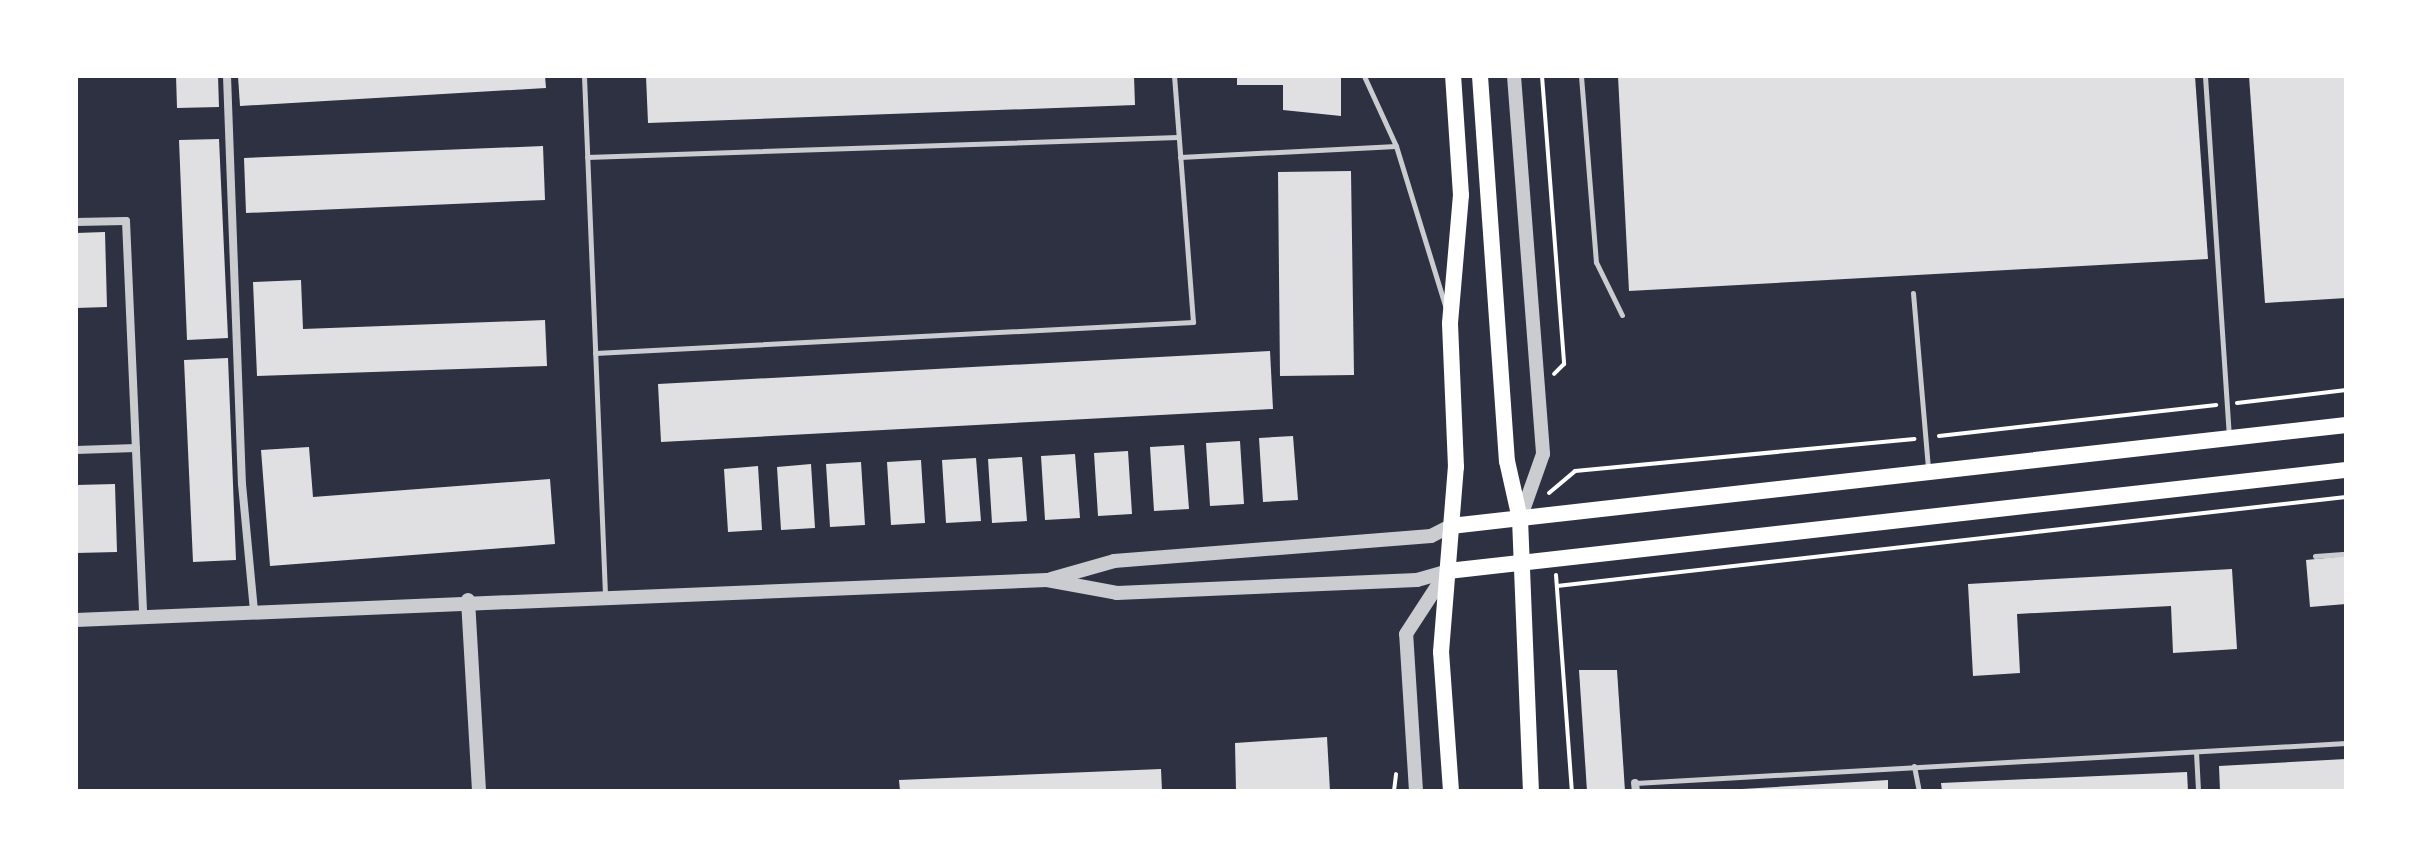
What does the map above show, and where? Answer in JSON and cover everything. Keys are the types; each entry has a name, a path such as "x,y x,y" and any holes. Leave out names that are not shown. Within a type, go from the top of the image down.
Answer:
{"main road":[{"path":"1451,791 1441,652 1456,467 1450,323 1461,195 1453,76"},
{"path":"1480,76 1507,461 1520,519 1519,562 1531,791"},
{"path":"1451,526 2346,425"},
{"path":"1448,571 2346,470"}],"street":[{"path":"227,76 242,484 254,611"},
{"path":"1514,76 1543,454 1520,519"},
{"path":"76,222 126,221 143,616"},
{"path":"76,450 136,448"},
{"path":"1047,580 1114,561 1431,536 1451,526"},
{"path":"76,620 468,600 1047,580 1117,593 1417,580 1448,571"},
{"path":"1416,791 1406,634 1448,571"},
{"path":"468,600 479,791"}],"lane":[{"path":"584,76 606,595"},
{"path":"595,353 1193,322 1174,76"},
{"path":"1364,76 1396,146 1450,323"},
{"path":"1581,76 1596,262 1622,315"},
{"path":"2205,76 2229,438"},
{"path":"587,157 1178,137"},
{"path":"1180,157 1396,146"},
{"path":"1913,293 1928,471"},
{"path":"2315,556 2346,554"},
{"path":"1636,787 1914,766 2346,743"},
{"path":"2196,752 2198,791"},
{"path":"1914,766 1919,791"}],"path":[{"path":"1538,390 1564,364 1542,76"},
{"path":"1572,791 1557,586 2346,497"}],"building":[{"path":"176,76 218,76 219,107 177,108"},
{"path":"238,76 545,76 546,88 240,106"},
{"path":"646,76 1134,76 1135,105 648,123"},
{"path":"1237,76 1341,76 1341,116 1283,110 1283,85 1237,85"},
{"path":"1618,76 2195,76 2208,259 1629,291"},
{"path":"2249,76 2346,76 2346,298 2265,303"},
{"path":"219,139 228,338 187,340 179,140"},
{"path":"543,146 545,200 246,213 244,158"},
{"path":"1351,171 1354,375 1280,376 1278,172"},
{"path":"105,232 107,307 76,308 76,233"},
{"path":"301,280 303,329 545,320 547,366 257,376 253,282"},
{"path":"1270,351 1273,409 661,442 658,384"},
{"path":"228,358 236,560 193,562 184,360"},
{"path":"1293,436 1298,500 1263,502 1259,438"},
{"path":"1240,441 1244,504 1210,506 1206,443"},
{"path":"1184,445 1189,509 1154,511 1150,447"},
{"path":"309,447 313,497 550,479 555,544 270,566 261,450"},
{"path":"1128,451 1132,514 1098,516 1094,453"},
{"path":"1075,454 1080,518 1045,520 1041,456"},
{"path":"1022,457 1027,521 992,523 988,459"},
{"path":"976,458 981,521 946,523 942,460"},
{"path":"921,460 925,523 891,525 887,462"},
{"path":"861,462 865,525 830,527 826,464"},
{"path":"811,464 815,528 781,530 777,467"},
{"path":"758,466 762,530 728,532 724,469"},
{"path":"115,484 117,552 76,553 76,485"},
{"path":"2346,556 2346,604 2310,607 2306,560"},
{"path":"2232,569 2237,649 2173,653 2171,606 2017,614 2020,673 1973,676 1968,584"},
{"path":"1579,670 1617,670 1625,791 1587,791"},
{"path":"1327,737 1330,791 1236,791 1235,743"},
{"path":"2346,759 2346,791 2220,791 2219,766"},
{"path":"1161,769 1162,791 900,791 899,780"},
{"path":"2187,772 2188,791 1942,791 1941,783"},
{"path":"1888,780 1888,791 1742,789"}]}
